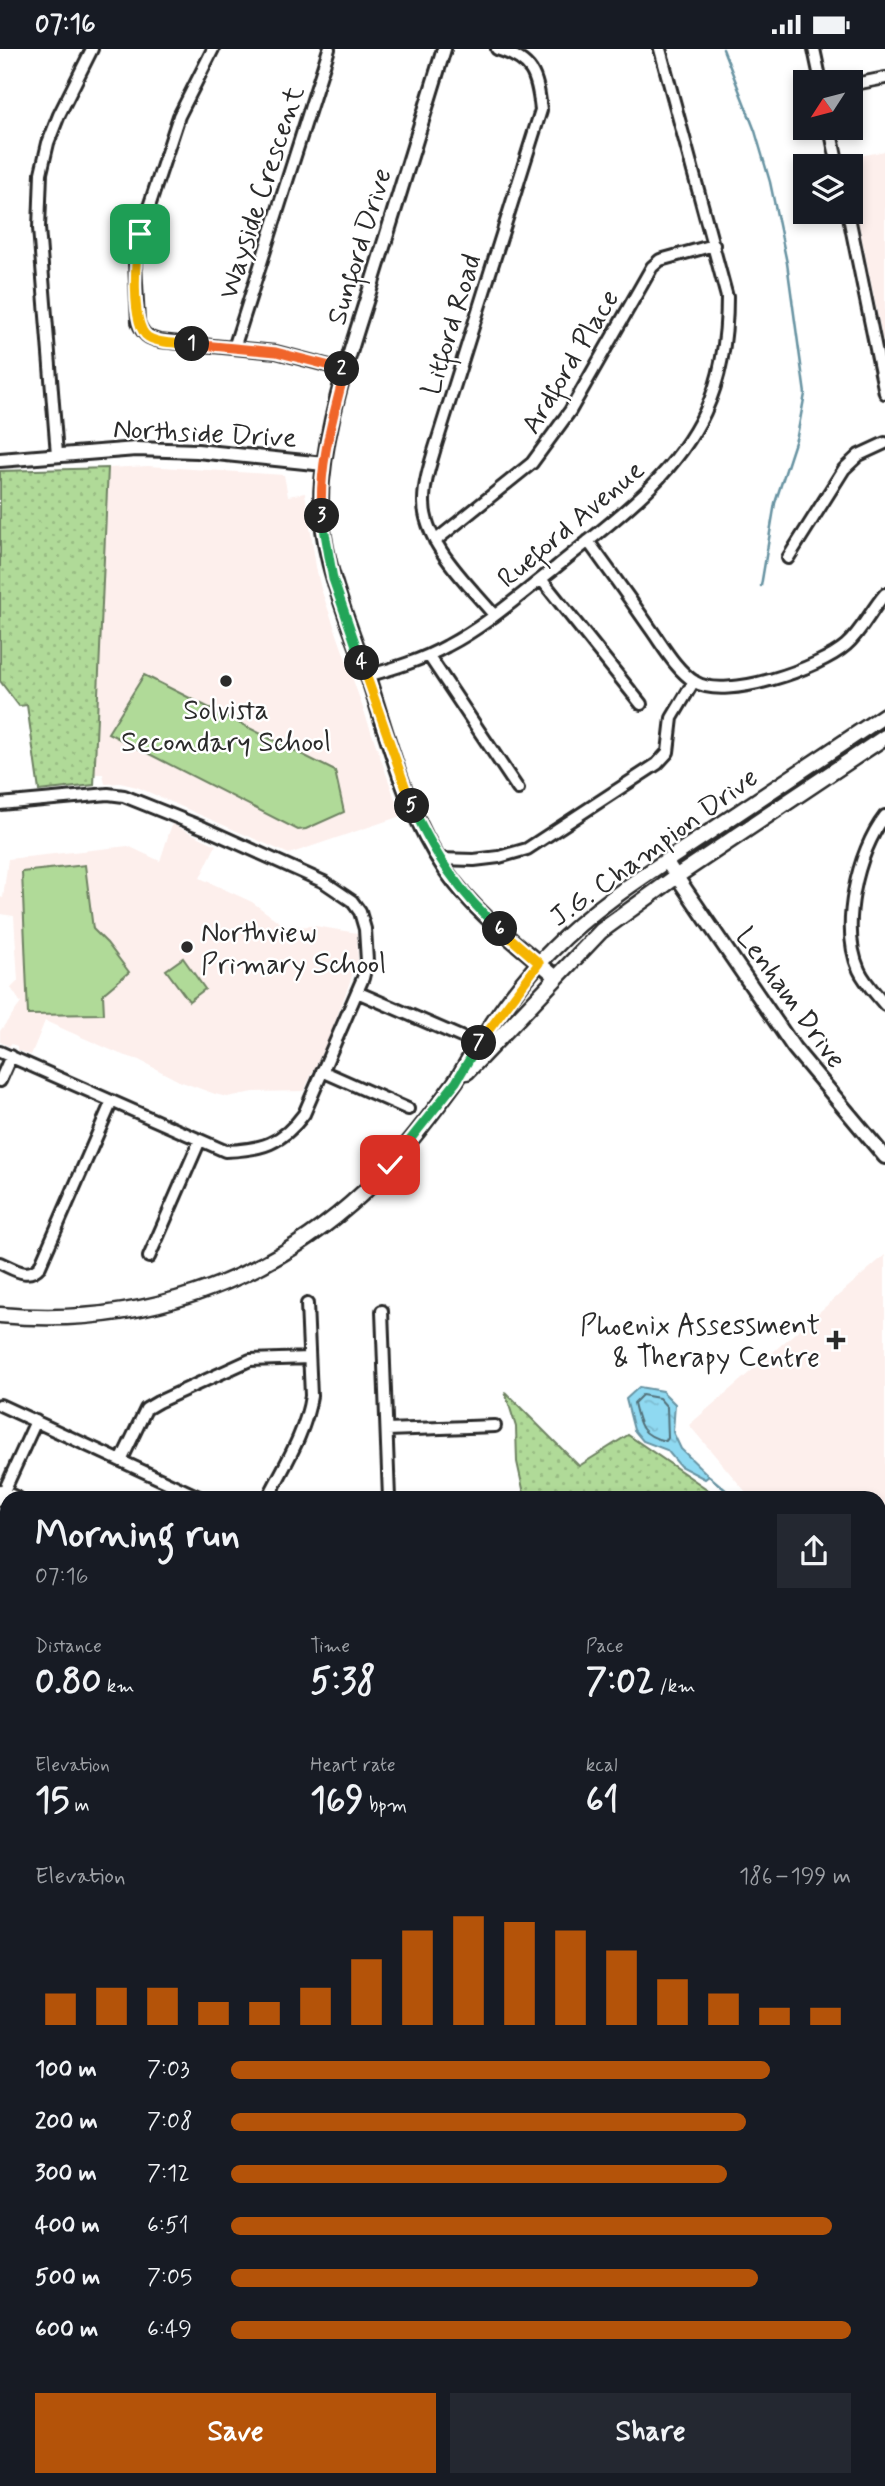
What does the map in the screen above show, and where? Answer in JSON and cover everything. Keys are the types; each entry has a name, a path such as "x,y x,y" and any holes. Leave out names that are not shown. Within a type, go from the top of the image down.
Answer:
{"main road":[{"name":"J.G. Champion Drive","path":"0,1315 76,1317 152,1306 190,1297 263,1266 304,1241 364,1191 390,1165 456,1082 476,1047 539,963 598,908 885,715"},
{"name":"J.G. Champion Drive","path":"456,1082 601,931 677,876 885,737"}],"street":[{"path":"57,454 39,228 41,173 48,143 59,115 92,49"},
{"path":"213,49 179,116 138,241 135,263 138,323 149,338 276,352 345,370"},
{"name":"Wayside Crescent","path":"233,348 329,49"},
{"name":"Sunford Drive","path":"444,49 345,370 324,464 321,501 333,579 408,798 438,859 484,915 556,977"},
{"name":"Litford Road","path":"494,615 435,541 427,524 423,505 424,487 541,110 538,82 527,63 497,49"},
{"name":"Rueford Avenue","path":"367,676 429,656 451,645 541,579 645,494 668,470 705,412 715,386 727,326 727,297 660,49"},
{"path":"814,49 818,70"},
{"path":"863,82 885,78"},
{"path":"850,224 885,393"},
{"name":"Ardford Place","path":"435,541 532,463 570,411 652,267 660,260 714,245"},
{"path":"788,558 844,470 859,455 885,443"},
{"name":"Northside Drive","path":"0,460 136,449 197,450 324,464"},
{"path":"588,541 674,662 694,681 704,686 731,687 796,673 819,663 847,645 885,594"},
{"path":"541,579 640,704"},
{"path":"429,656 518,789"},
{"path":"438,859 474,860 499,857 527,849 657,764 668,752 672,718 694,681"},
{"path":"0,804 108,794 124,796 204,828 324,882 352,901 360,912 365,929 368,961 304,1114 278,1141 246,1150 225,1151 5,1054 0,1081"},
{"path":"885,816 862,855 851,923 859,970 885,1005"},
{"name":"Lenham Drive","path":"666,861 794,1048 885,1156"},
{"path":"357,992 461,1037"},
{"path":"322,1071 408,1109"},
{"path":"0,1263 22,1273 30,1273 40,1266 112,1101"},
{"path":"149,1257 200,1140"},
{"path":"271,1491 309,1409 311,1396 307,1304"},
{"path":"382,1311 389,1491"},
{"path":"121,1461 146,1409 158,1402 250,1360 309,1358"},
{"path":"0,1405 186,1491"},
{"path":"2,1491 36,1421"},
{"path":"387,1430 495,1426"}],"shaded area":[{"path":"885,151 885,350 859,224 863,224 863,155"},
{"name":"Solvista Secondary School","path":"148,466 284,475 288,496 305,493 321,589 401,816 289,854 137,787 120,783 105,784 103,774 94,774 108,468"},
{"name":"Northview Primary School","path":"172,824 216,845 200,878 252,902 286,927 315,926 357,933 358,960 332,1030 304,1091 254,1092 227,1097 215,1094 179,1081 139,1060 45,1021 31,1055 17,1050 17,1046 0,1042 0,1031 21,1003 11,988 18,981 14,916 0,914 0,897 3,898 8,859 128,846 160,861"},
{"name":"Phoenix Assessment & Therapy Centre","path":"885,1255 885,1491 745,1491 689,1425"}],"green space":[{"path":"108,468 94,785 39,791 27,705 19,706 0,681 0,471"},
{"path":"144,675 335,771 344,812 298,830 108,733"},
{"path":"85,865 93,929 129,972 103,994 104,1014 28,1015 22,872"},
{"path":"183,958 205,989 189,1001 166,970"},
{"path":"505,1392 579,1466 628,1435 710,1491 523,1491 517,1462 516,1427"}],"water":[{"path":"639,1387 662,1391 675,1404 673,1432 681,1449 709,1476 705,1479 680,1466 667,1450 643,1441 634,1430 626,1399"}],"waterway":[{"path":"723,49 755,131 770,182 787,263 805,394 797,436 775,503 761,586"},
{"path":"709,1476 727,1491"}],"place":[{"name":"Solvista Secondary School","path":"226,681"},
{"name":"Northview Primary School","path":"187,947"},
{"name":"Phoenix Assessment & Therapy Centre","path":"836,1340"}],"route":[{"path":"140,234 135,263 138,323 149,338 276,352 345,370 327,443 321,482 324,534 333,579 408,798 438,859 484,915 539,963 476,1047 456,1082 390,1165"}]}
